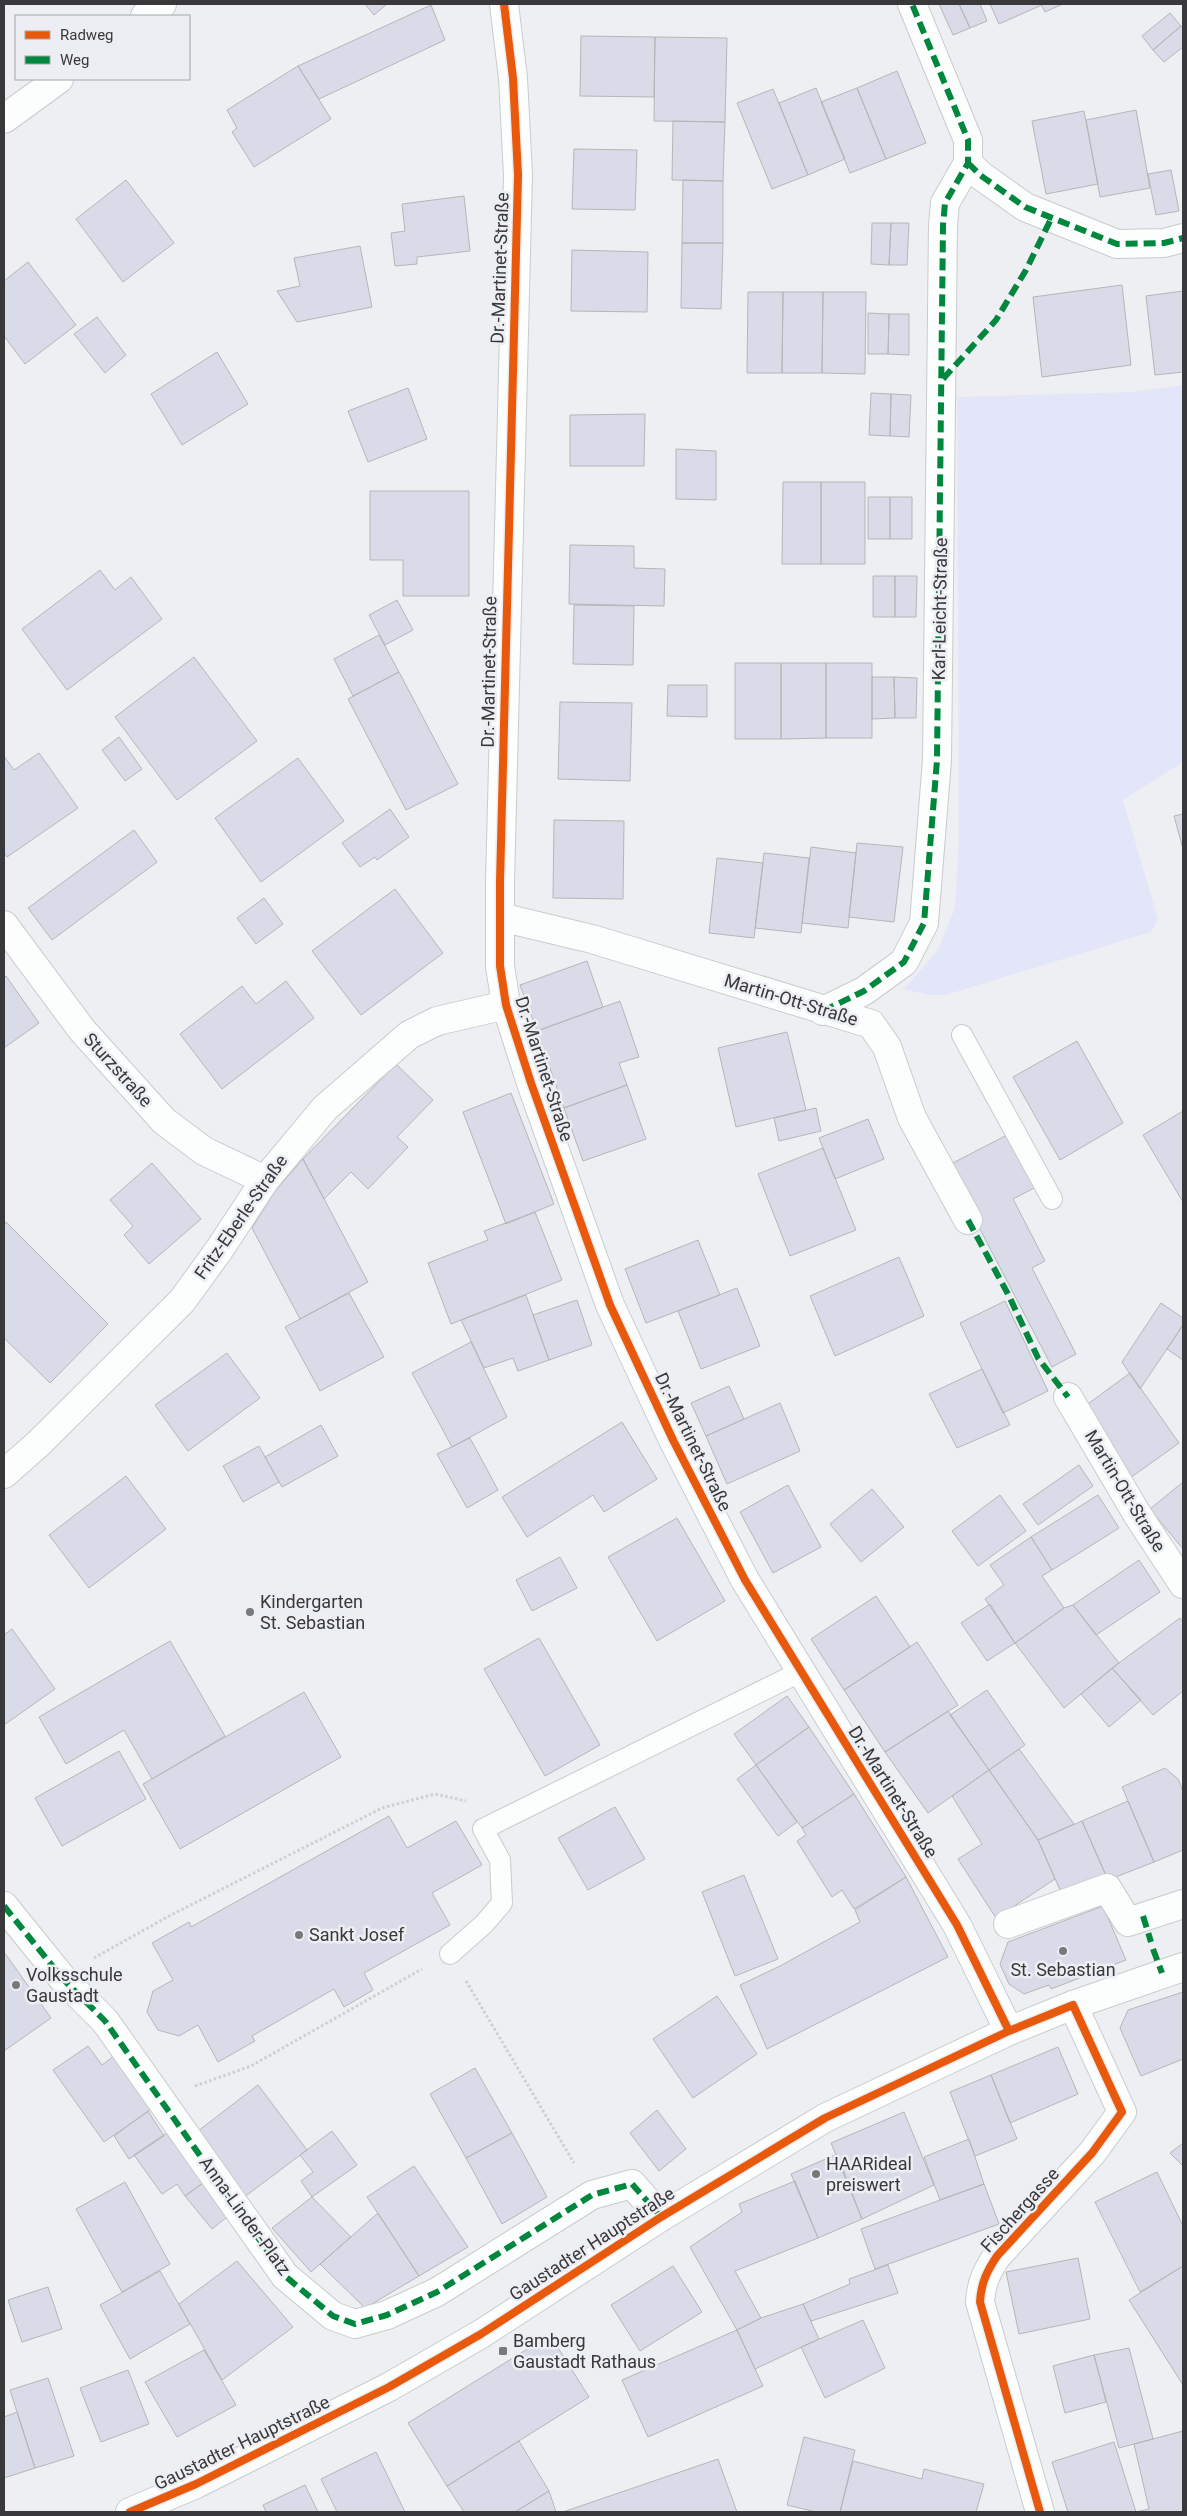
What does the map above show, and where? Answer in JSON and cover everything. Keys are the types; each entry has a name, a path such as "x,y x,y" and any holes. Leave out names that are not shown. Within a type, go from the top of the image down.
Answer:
{"street":[{"path":"146,15 162,4"},
{"name":"Dr.-Martinet-Straße","path":"504,4 513,78 518,175 500,917 500,966 506,1005 531,1083 610,1305 673,1440 745,1580 957,1925 1009,2031"},
{"path":"912,4 968,140 968,163 980,175 1025,207 1117,244 1164,243 1183,238"},
{"path":"4,119 58,80"},
{"name":"Karl-Leicht-Straße","path":"824,1011 864,991 904,962 924,923 938,760 943,224 945,203 968,163"},
{"name":"Martin-Ott-Straße","path":"500,917 592,939 871,1024 887,1047 912,1118 968,1220"},
{"name":"Sturzstraße","path":"4,925 82,1030 164,1121 204,1151 265,1180"},
{"name":"Fritz-Eberle-Straße","path":"4,1474 38,1444 182,1301 219,1250 265,1180 325,1108 409,1035 437,1020 506,1005"},
{"name":"Martin-Ott-Straße","path":"1068,1396 1137,1514 1183,1584"},
{"path":"1008,1924 1107,1888 1128,1922 1183,1904"},
{"name":"Anna-Linder-Platz","path":"4,1906 64,1979 105,2022 163,2101 285,2276 333,2316 355,2324 387,2315 437,2292 592,2195 632,2184 661,2217"},
{"name":"Gaustadter Hauptstraße","path":"130,2512 196,2484 388,2387 481,2334 661,2217 825,2118 1009,2031 1074,2005 1183,1967"},
{"name":"Fischergasse","path":"1040,2512 980,2302 980,2288 991,2264 1092,2153 1122,2112 1074,2005"}],"lane":[{"path":"962,1035 1052,1200"},
{"path":"450,1954 484,1924 502,1903 500,1860 483,1829 800,1672"}],"path":[{"path":"64,1979 83,1965 169,1916 382,1808 435,1794 465,1800 483,1829"},
{"path":"163,2101 172,2094 251,2066 450,1954 592,2195"}],"shaded area":[{"path":"1183,385 1183,762 1123,800 1158,919 1151,932 946,995 928,995 904,989 938,950 955,908 959,840 957,397 1132,392"}],"building":[{"path":"365,4 387,4 374,15"},
{"path":"939,4 959,4 970,28 953,35"},
{"path":"959,4 980,4 987,21 970,28"},
{"path":"990,4 1041,4 1042,5 999,24"},
{"path":"1041,4 1063,4 1045,12"},
{"path":"431,5 445,40 319,99 298,66"},
{"path":"1170,13 1181,26 1153,50 1142,36"},
{"path":"1181,26 1183,29 1183,47 1164,62 1153,50"},
{"path":"581,36 655,37 654,97 580,96"},
{"path":"655,37 727,38 725,122 654,121"},
{"path":"298,66 331,119 254,167 232,132 237,128 227,110"},
{"path":"897,71 926,143 886,159 857,88"},
{"path":"816,88 845,159 808,175 779,103"},
{"path":"857,88 886,159 850,173 821,102"},
{"path":"773,89 808,175 772,189 737,103"},
{"path":"1136,110 1150,188 1100,197 1086,120"},
{"path":"1084,111 1098,184 1046,194 1032,121"},
{"path":"673,121 725,122 723,181 672,180"},
{"path":"574,149 637,150 635,210 572,209"},
{"path":"1171,170 1179,211 1156,215 1148,174"},
{"path":"126,180 174,243 123,282 76,219"},
{"path":"683,180 723,181 723,243 682,243"},
{"path":"464,196 470,251 417,257 417,264 395,266 391,233 405,231 402,204"},
{"path":"872,223 891,223 889,265 871,264"},
{"path":"891,223 909,223 907,265 889,265"},
{"path":"682,243 723,243 721,309 681,308"},
{"path":"360,246 372,307 297,322 277,291 300,286 294,258"},
{"path":"572,250 648,252 647,312 571,311"},
{"path":"28,262 76,325 25,364 4,336 4,281"},
{"path":"1122,285 1131,365 1042,377 1033,297"},
{"path":"1183,291 1183,372 1155,375 1146,296"},
{"path":"748,292 783,292 782,373 747,373"},
{"path":"783,292 823,292 822,373 782,373"},
{"path":"823,292 866,292 865,374 822,373"},
{"path":"868,313 889,314 888,354 868,354"},
{"path":"889,314 909,314 909,355 888,354"},
{"path":"97,317 126,355 105,373 74,334"},
{"path":"217,352 248,404 182,445 151,394"},
{"path":"408,388 427,439 368,462 348,411"},
{"path":"871,393 891,394 890,436 869,435"},
{"path":"891,394 911,395 909,437 890,436"},
{"path":"645,414 644,466 570,466 570,415"},
{"path":"676,449 716,451 716,500 676,499"},
{"path":"783,482 821,482 821,564 782,564"},
{"path":"821,482 865,482 865,564 821,564"},
{"path":"370,491 469,491 469,596 403,596 403,560 370,560"},
{"path":"868,497 890,497 890,539 868,539"},
{"path":"890,497 912,497 912,539 890,539"},
{"path":"570,545 634,546 634,568 665,569 664,606 569,604"},
{"path":"100,570 115,590 131,577 162,619 67,690 22,629"},
{"path":"873,576 895,576 895,617 873,617"},
{"path":"895,576 917,576 916,617 895,617"},
{"path":"397,600 413,630 385,645 369,615"},
{"path":"574,605 634,606 633,665 573,664"},
{"path":"379,635 399,672 353,696 334,659"},
{"path":"194,657 257,741 177,800 115,717"},
{"path":"735,663 781,663 781,739 735,739"},
{"path":"781,663 826,663 826,738 781,739"},
{"path":"826,663 872,663 872,738 826,738"},
{"path":"399,672 458,784 406,810 348,699"},
{"path":"872,677 894,677 895,718 872,719"},
{"path":"894,677 917,678 916,718 895,718"},
{"path":"668,685 707,685 707,717 667,716"},
{"path":"560,702 632,703 630,781 558,779"},
{"path":"119,737 142,769 125,781 102,750"},
{"path":"39,753 78,808 7,857 4,853 4,756 14,770"},
{"path":"298,758 344,821 261,882 215,818"},
{"path":"390,809 409,837 377,860 375,857 360,867 342,843"},
{"path":"1183,814 1183,849 1174,816"},
{"path":"554,820 624,821 623,899 553,898"},
{"path":"134,830 157,862 52,940 28,908"},
{"path":"857,843 903,847 894,922 849,917"},
{"path":"811,847 856,853 848,928 802,923"},
{"path":"764,853 809,858 801,933 755,928"},
{"path":"717,858 763,863 754,938 709,933"},
{"path":"395,889 443,953 361,1015 312,951"},
{"path":"264,898 283,924 256,944 237,918"},
{"path":"587,961 603,1007 537,1031 520,985"},
{"path":"6,976 39,1023 4,1048 4,978"},
{"path":"286,981 314,1018 222,1089 180,1034 242,986 256,1004"},
{"path":"620,1001 639,1057 619,1063 627,1085 564,1108 537,1031"},
{"path":"787,1032 806,1110 736,1127 718,1048"},
{"path":"1077,1041 1123,1123 1060,1160 1013,1077"},
{"path":"396,1064 433,1100 397,1137 408,1147 368,1189 351,1172 324,1199 303,1159"},
{"path":"627,1085 646,1139 583,1161 564,1108"},
{"path":"511,1093 554,1204 506,1224 463,1112"},
{"path":"816,1108 821,1131 779,1141 774,1118"},
{"path":"1183,1111 1183,1202 1143,1135"},
{"path":"868,1119 884,1159 835,1179 819,1138"},
{"path":"1011,1133 1038,1186 1013,1199 1045,1261 1032,1268 1076,1354 1052,1367 947,1166"},
{"path":"823,1148 856,1230 790,1256 758,1174"},
{"path":"303,1159 368,1282 300,1319 252,1228 275,1191"},
{"path":"152,1163 201,1219 149,1264 124,1235 133,1226 110,1200"},
{"path":"535,1212 562,1280 451,1324 428,1263 488,1240 484,1231"},
{"path":"6,1222 108,1324 50,1383 4,1338 4,1225"},
{"path":"698,1240 720,1295 646,1323 625,1269"},
{"path":"899,1257 924,1316 835,1356 810,1296"},
{"path":"737,1288 760,1346 701,1369 678,1311"},
{"path":"349,1293 384,1357 320,1391 285,1327"},
{"path":"526,1295 549,1360 518,1371 513,1358 484,1368 461,1320"},
{"path":"577,1300 592,1345 549,1360 533,1315"},
{"path":"1005,1301 1048,1391 1003,1413 960,1323"},
{"path":"1161,1303 1183,1318 1183,1325 1140,1389 1122,1362"},
{"path":"1183,1325 1183,1360 1167,1349"},
{"path":"471,1342 507,1417 452,1447 412,1373"},
{"path":"227,1353 260,1398 188,1451 155,1405"},
{"path":"982,1369 1010,1425 957,1448 929,1394"},
{"path":"1130,1373 1179,1443 1130,1478 1081,1409"},
{"path":"729,1386 744,1419 706,1436 691,1403"},
{"path":"780,1403 800,1451 727,1484 706,1436"},
{"path":"622,1422 657,1479 604,1512 593,1495 527,1537 502,1497"},
{"path":"321,1425 338,1456 282,1487 265,1457"},
{"path":"470,1438 498,1490 467,1508 437,1454"},
{"path":"259,1446 279,1482 243,1502 223,1466"},
{"path":"1079,1465 1093,1486 1038,1525 1023,1504"},
{"path":"126,1476 166,1529 89,1588 49,1535"},
{"path":"1183,1482 1183,1549 1150,1509"},
{"path":"788,1485 821,1547 773,1573 740,1512"},
{"path":"872,1489 904,1527 861,1562 830,1524"},
{"path":"1000,1495 1026,1531 978,1566 952,1531"},
{"path":"1098,1495 1119,1528 1052,1570 1031,1537"},
{"path":"677,1518 725,1601 657,1641 608,1557"},
{"path":"1031,1537 1052,1570 1042,1576 1064,1608 1015,1643 985,1599 1004,1585 990,1565"},
{"path":"560,1557 577,1588 532,1611 516,1580"},
{"path":"1139,1560 1160,1592 1096,1635 1073,1605"},
{"path":"876,1596 910,1647 844,1690 811,1639"},
{"path":"990,1604 1015,1643 987,1661 961,1623"},
{"path":"1073,1605 1119,1663 1064,1708 1015,1643 1064,1608"},
{"path":"1180,1618 1183,1622 1183,1691 1153,1715 1112,1668"},
{"path":"12,1629 55,1689 4,1725 4,1635"},
{"path":"539,1638 600,1745 545,1776 484,1669"},
{"path":"170,1641 225,1736 152,1779 124,1730 66,1764 39,1717"},
{"path":"917,1642 958,1705 885,1752 844,1690"},
{"path":"1112,1668 1141,1700 1109,1727 1081,1694"},
{"path":"987,1690 1025,1745 989,1770 950,1715"},
{"path":"304,1692 341,1757 180,1849 143,1784"},
{"path":"787,1696 809,1727 756,1765 734,1734"},
{"path":"948,1711 989,1770 928,1813 885,1752"},
{"path":"809,1727 854,1794 802,1828 756,1765"},
{"path":"1019,1749 1074,1824 1038,1840 989,1770"},
{"path":"119,1751 146,1799 62,1846 35,1798"},
{"path":"756,1765 797,1822 778,1836 737,1779"},
{"path":"1165,1768 1178,1779 1183,1791 1183,1850 1154,1862 1122,1787"},
{"path":"989,1770 1038,1840 1055,1879 996,1918 958,1859 982,1844 952,1796"},
{"path":"854,1794 906,1877 854,1909 842,1890 832,1897 797,1841 806,1835 802,1828"},
{"path":"1128,1801 1154,1862 1108,1880 1082,1821"},
{"path":"615,1807 645,1859 588,1890 558,1838"},
{"name":"Sankt Josef","path":"389,1816 407,1848 456,1821 482,1865 432,1893 450,1925 364,1973 373,1990 344,2007 334,1989 252,2036 255,2041 218,2062 198,2025 179,2036 158,2030 147,2012 153,1991 173,1980 152,1943 189,1922 191,1927"},
{"path":"1082,1821 1108,1880 1064,1899 1038,1840"},
{"path":"744,1875 778,1959 735,1976 702,1892"},
{"path":"906,1877 948,1957 767,2049 740,1985 780,1966 860,1922 855,1910"},
{"name":"St. Sebastian","path":"1103,1906 1126,1960 1051,1989 1049,1985 1024,1994 1009,1984 1000,1964 1008,1942"},
{"name":"Volksschule Gaustadt","path":"4,1952 51,2018 4,2051"},
{"path":"1183,1992 1183,2059 1141,2076 1120,2028 1128,2010"},
{"path":"717,1996 757,2054 693,2098 653,2039"},
{"path":"88,2046 102,2065 118,2053 156,2106 104,2142 53,2070"},
{"path":"1058,2047 1078,2094 1010,2123 991,2075"},
{"path":"475,2068 512,2133 466,2158 430,2094"},
{"path":"991,2075 1017,2139 975,2156 950,2092"},
{"path":"258,2085 307,2150 243,2198 198,2131"},
{"path":"657,2110 686,2149 659,2171 630,2133"},
{"path":"148,2111 164,2136 129,2159 114,2136"},
{"path":"904,2112 934,2185 862,2219 831,2143"},
{"path":"171,2130 207,2180 185,2196 177,2184 162,2194 134,2155"},
{"path":"332,2131 357,2165 312,2197 301,2181 313,2172 300,2155"},
{"path":"512,2133 547,2197 502,2224 466,2158"},
{"path":"969,2139 984,2184 940,2200 924,2157"},
{"path":"1183,2143 1183,2166 1170,2153"},
{"path":"837,2154 862,2219 818,2238 791,2174"},
{"path":"414,2166 468,2247 419,2276 367,2197"},
{"path":"1157,2172 1183,2226 1183,2266 1140,2292 1095,2202"},
{"path":"207,2180 232,2213 212,2229 185,2196"},
{"path":"795,2181 818,2238 735,2271 761,2318 737,2330 690,2247 742,2212 739,2204"},
{"path":"125,2182 170,2264 122,2292 76,2209"},
{"path":"984,2184 999,2224 875,2269 861,2229"},
{"path":"312,2197 351,2237 311,2272 272,2228"},
{"path":"378,2213 419,2276 365,2308 320,2264"},
{"path":"1078,2258 1090,2319 1019,2334 1006,2272"},
{"path":"237,2261 293,2327 222,2380 179,2304"},
{"path":"888,2265 898,2293 811,2321 803,2304 850,2284 849,2279"},
{"path":"673,2266 702,2312 640,2351 611,2305"},
{"path":"1183,2266 1183,2385 1129,2300"},
{"path":"160,2271 190,2324 130,2359 100,2305"},
{"path":"48,2287 62,2329 22,2342 8,2300"},
{"path":"803,2304 819,2339 755,2369 737,2330 761,2318"},
{"path":"863,2320 885,2368 825,2398 801,2347"},
{"path":"737,2330 763,2386 648,2437 622,2380"},
{"path":"550,2335 589,2397 447,2486 408,2423"},
{"path":"1129,2348 1153,2439 1119,2448 1094,2355"},
{"path":"204,2350 236,2405 177,2437 145,2382"},
{"path":"1094,2355 1106,2402 1065,2413 1053,2366"},
{"path":"128,2370 149,2424 101,2442 80,2388"},
{"path":"48,2378 74,2456 35,2468 10,2390"},
{"path":"17,2412 35,2468 4,2478 4,2417"},
{"path":"1183,2431 1183,2512 1136,2512 1149,2509 1134,2444"},
{"path":"804,2437 855,2450 840,2512 816,2512 787,2505"},
{"path":"519,2441 549,2491 515,2512 464,2512 447,2486"},
{"path":"1114,2442 1136,2512 1068,2512 1052,2462"},
{"path":"376,2452 405,2512 337,2512 321,2479"},
{"path":"718,2459 737,2512 563,2512"},
{"path":"853,2461 922,2479 924,2469 984,2484 976,2512 840,2512"},
{"path":"305,2485 318,2512 266,2512 263,2505"},
{"path":"549,2491 556,2512 515,2512"}],"marked path":[{"path":"823,1011 864,991 904,962 924,923 937,760 943,225 945,203 968,163 968,140 912,4"},
{"path":"968,163 980,175 1025,207 1117,244 1164,243 1183,238"},
{"path":"943,379 996,320 1026,270 1051,219"},
{"path":"968,1220 1009,1296 1038,1358 1068,1397"},
{"path":"4,1906 63,1979 105,2021 285,2276 333,2316 355,2324 387,2315 437,2292 592,2195 632,2184 661,2217"},
{"path":"1143,1916 1151,1942"},
{"path":"1153,1949 1162,1973"}],"cycle path":[{"path":"504,4 513,78 518,175 500,882 500,966 506,1005 531,1083 610,1305 673,1440 745,1580 957,1925 1009,2031"},
{"path":"130,2512 196,2484 389,2387 481,2334 661,2217 825,2118 1009,2031 1073,2005 1122,2112 1092,2153 997,2256 985,2278 980,2302 1040,2512"}],"place":[{"name":"Kindergarten St. Sebastian","path":"250,1612"},
{"name":"Sankt Josef","path":"299,1935"},
{"name":"St. Sebastian","path":"1063,1951"},
{"name":"Volksschule Gaustadt","path":"16,1985"},
{"name":"HAARideal preiswert","path":"816,2174"},
{"name":"Bamberg Gaustadt Rathaus","path":"503,2351"}]}
